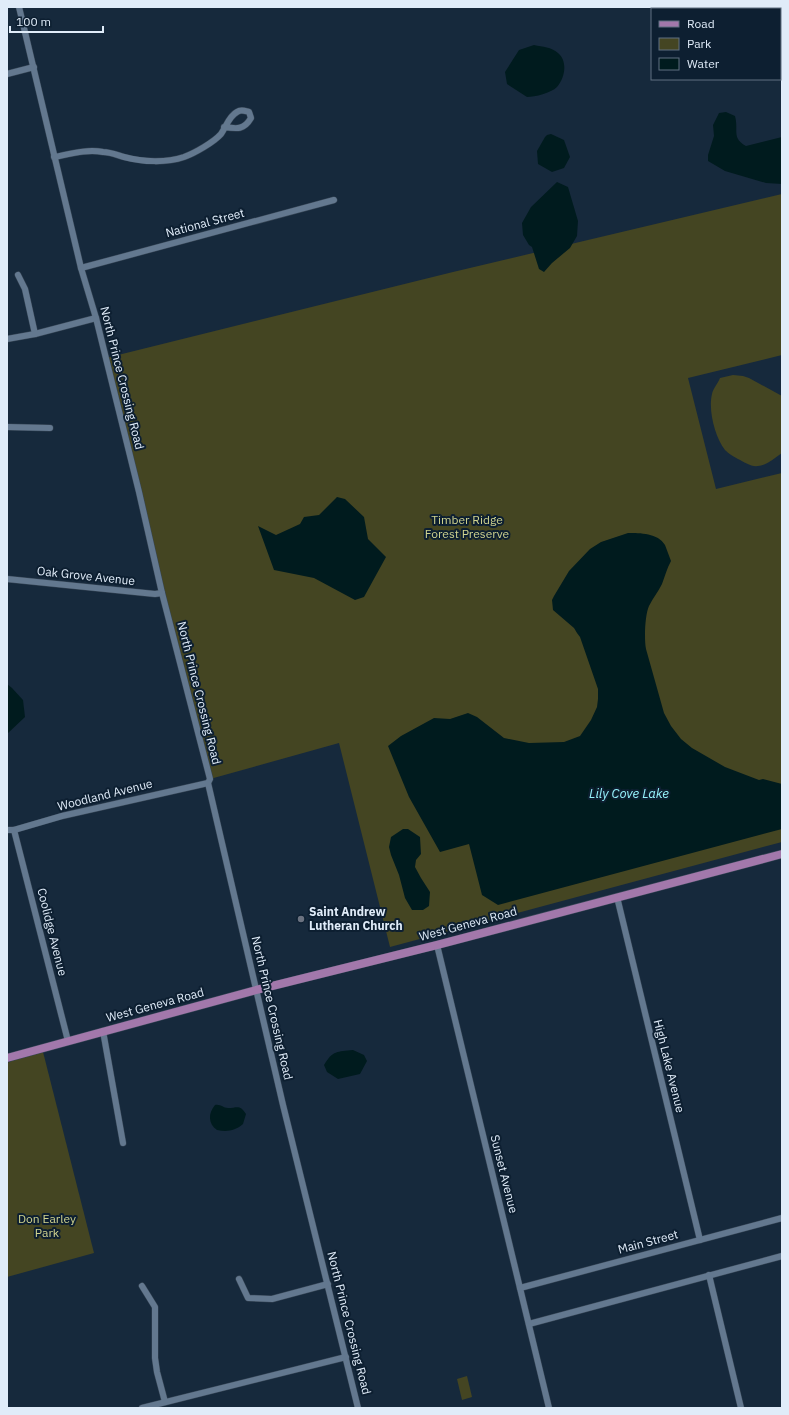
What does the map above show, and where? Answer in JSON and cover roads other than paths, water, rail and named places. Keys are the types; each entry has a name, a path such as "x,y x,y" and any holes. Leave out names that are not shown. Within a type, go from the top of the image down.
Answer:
{"main road":[{"name":"West Geneva Road","path":"7,1058 256,990 437,945 782,854"}],"street":[{"name":"North Prince Crossing Road","path":"19,7 81,268 96,318 139,492 162,593 210,779 208,783 256,990 358,1408"},
{"path":"7,74 34,66"},
{"path":"54,157 79,152 102,151 134,160 173,160 185,157 197,151 220,135 224,127"},
{"name":"National Street","path":"81,268 334,200"},
{"path":"18,275 25,289 35,334"},
{"path":"7,339 35,334 96,318"},
{"path":"7,426 50,428"},
{"name":"Oak Grove Avenue","path":"7,579 155,594 162,593"},
{"name":"Woodland Avenue","path":"7,830 14,830 62,816 208,783"},
{"name":"Coolidge Avenue","path":"14,830 68,1041"},
{"name":"High Lake Avenue","path":"617,897 700,1240"},
{"name":"Sunset Avenue","path":"437,945 549,1408"},
{"path":"102,1031 123,1142"},
{"name":"Main Street","path":"520,1288 782,1218"},
{"path":"529,1324 782,1256"},
{"path":"709,1275 741,1408"},
{"path":"239,1279 248,1298 272,1299 328,1284"},
{"path":"142,1286 155,1307 155,1358 165,1402"},
{"path":"142,1408 346,1357"}],"water":[{"path":"534,45 550,48 558,53 563,60 564,70 562,79 557,87 543,94 527,97 507,84 505,72 519,50"},
{"path":"726,112 735,116 737,137 741,143 746,146 782,137 782,184 766,183 725,171 708,161 708,155 714,136 713,125 719,113"},
{"path":"551,134 564,140 570,157 564,168 552,172 538,164 537,151 545,137"},
{"path":"557,182 568,187 578,221 577,236 570,248 544,272 539,269 532,247 523,235 522,223 531,207"},
{"path":"337,497 345,499 364,517 368,539 386,557 364,597 355,600 314,578 274,570 258,526 276,535 300,524 304,517 319,515"},
{"name":"Lily Cove Lake","path":"628,533 648,534 658,538 665,545 671,561 662,584 649,606 645,627 646,649 664,713 671,726 681,739 692,748 725,767 759,780 763,779 782,784 782,829 498,905 482,895 469,844 440,852 409,797 388,746 401,736 434,718 450,719 468,713 477,717 504,738 529,743 564,742 580,736 591,720 597,707 598,689 580,637 574,628 553,610 552,600 569,571 590,549 601,542"},
{"path":"7,684 23,700 25,717 7,734"},
{"path":"403,829 408,829 420,837 421,854 416,860 415,867 430,892 429,906 423,910 412,910 405,898 389,847 391,837"},
{"path":"353,1050 364,1055 367,1061 360,1074 338,1079 327,1072 324,1065 333,1054"},
{"path":"215,1105 226,1108 238,1107 242,1109 246,1114 243,1124 237,1128 224,1131 214,1128 210,1115"}],"place":[{"name":"Saint Andrew Lutheran Church","path":"301,919"}],"park label":[{"name":"Timber Ridge Forest Preserve","path":"467,527"},
{"name":"Don Earley Park","path":"47,1226"}]}
